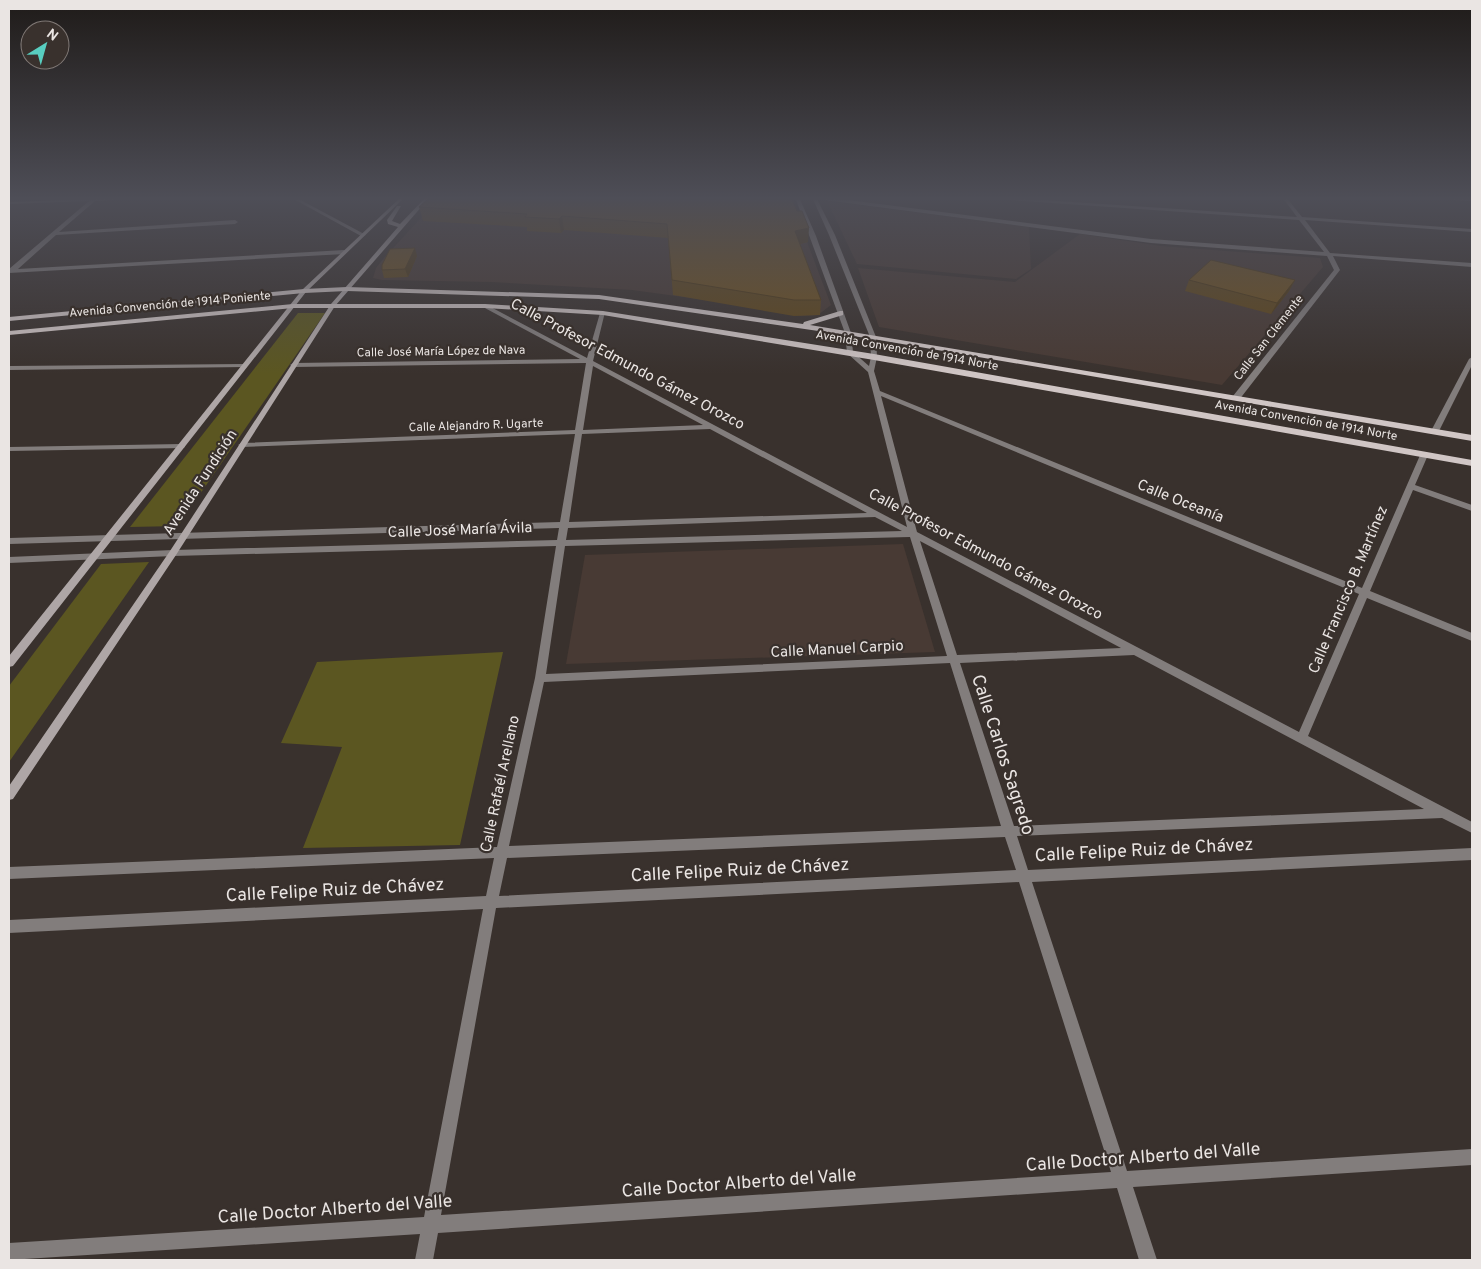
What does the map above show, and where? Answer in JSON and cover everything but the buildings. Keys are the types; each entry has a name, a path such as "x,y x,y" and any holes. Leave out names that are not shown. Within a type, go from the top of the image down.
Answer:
{"main road":[{"name":"Avenida Convención de 1914 Poniente","path":"9,319 304,291 347,290"},
{"name":"Avenida Convención de 1914 Norte","path":"347,290 485,292 600,297 873,337 1472,438"},
{"name":"Avenida Convención de 1914 Poniente","path":"9,333 293,306 333,305"},
{"name":"Avenida Convención de 1914 Norte","path":"333,305 485,306 603,313 874,357 1472,463"},
{"path":"800,326 840,313"}],"street":[{"path":"10,272 29,256"},
{"path":"10,272 274,256"},
{"path":"9,663 243,366 304,291 340,256"},
{"name":"Avenida Fundición","path":"9,794 184,536 333,305 375,256"},
{"path":"820,256 848,333 850,353 871,371"},
{"name":"Calle Carlos Sagredo","path":"841,256 873,337 874,357 871,371 913,534 1148,1260"},
{"name":"Calle San Clemente","path":"1236,398 1337,270 1330,256"},
{"path":"1333,256 1472,266"},
{"name":"Calle Profesor Edmundo Gámez Orozco","path":"485,306 710,427 1472,828"},
{"name":"Calle Rafaél Arellano","path":"424,1260 491,902 540,678 590,361 603,313"},
{"path":"1435,431 1472,359"},
{"name":"Calle José María López de Nava","path":"293,365 590,361"},
{"path":"9,368 243,366"},
{"name":"Calle Oceanía","path":"877,392 1472,637"},
{"name":"Calle Alejandro R. Ugarte","path":"242,445 579,434 710,427"},
{"path":"9,449 181,446"},
{"name":"Calle Francisco B. Martínez","path":"1302,738 1424,455"},
{"path":"1411,486 1472,508"},
{"name":"Calle José María Ávila","path":"9,542 837,517 875,514"},
{"name":"Calle José María Ávila","path":"9,560 172,553 913,534"},
{"name":"Calle Manuel Carpio","path":"540,678 1135,651"},
{"name":"Calle Felipe Ruiz de Chávez","path":"9,873 1444,813"},
{"name":"Calle Felipe Ruiz de Chávez","path":"9,926 1472,854"},
{"name":"Calle Doctor Alberto del Valle","path":"9,1252 1472,1157"}],"shaded area":[{"path":"386,256 812,256 831,305 818,315 800,316 735,304 632,290 491,282 382,280 373,278 376,268"},
{"path":"853,256 1030,256 1031,269 1016,279 857,264"},
{"path":"1050,256 1296,256 1320,258 1323,267 1222,385 879,327 858,268 1015,282"},
{"path":"298,313 325,313 178,526 130,527"},
{"path":"903,544 935,652 566,664 585,555"},
{"path":"149,562 9,762 9,686 101,564"},
{"path":"503,652 460,845 303,848 342,747 281,743 317,662"}]}
